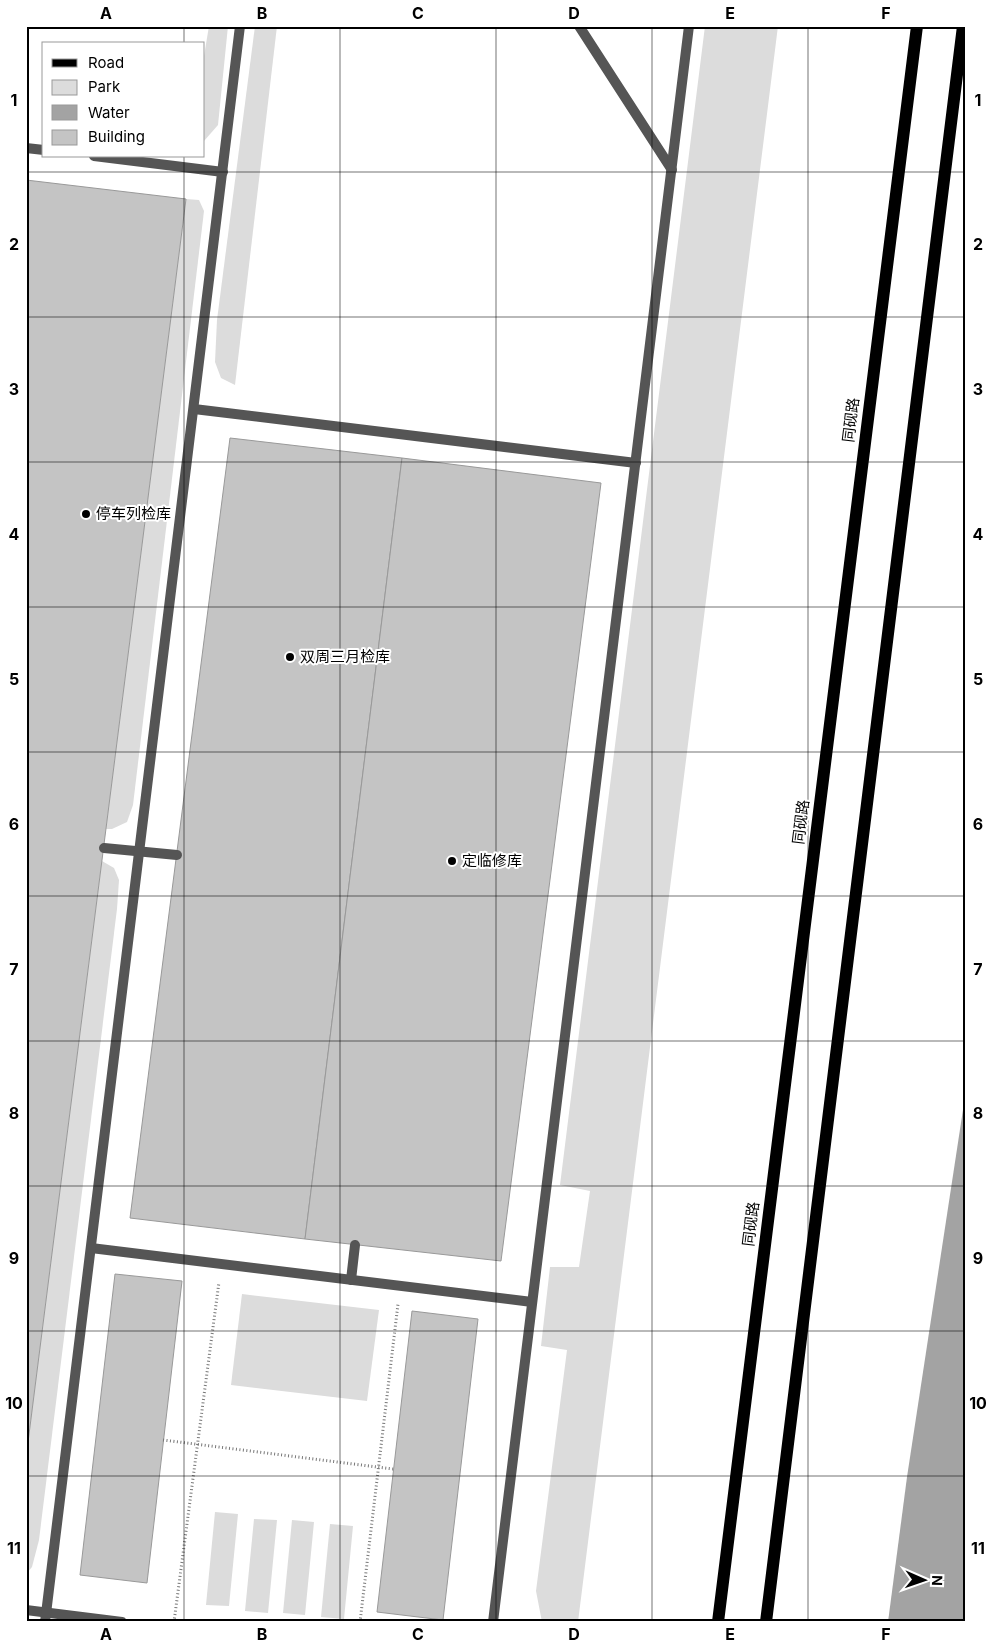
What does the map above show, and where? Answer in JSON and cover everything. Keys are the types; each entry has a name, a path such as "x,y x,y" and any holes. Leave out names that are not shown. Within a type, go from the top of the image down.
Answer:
{"main road":[{"name":"同砚路","path":"718,1622 917,26"},
{"path":"766,1622 964,26"}],"lane":[{"path":"46,1617 240,26"},
{"path":"579,26 672,170"},
{"path":"494,1622 689,26"},
{"path":"26,148 42,150"},
{"path":"110,158 223,172"},
{"path":"194,410 636,463"},
{"path":"104,848 177,855"},
{"path":"351,1280 355,1245"},
{"path":"91,1248 532,1302"},
{"path":"26,1610 46,1617 122,1622"}],"path":[{"path":"174,1622 221,1264"},
{"path":"360,1622 400,1286"},
{"path":"163,1440 393,1469"}],"green space":[{"path":"209,26 228,26 218,125 205,140 205,50"},
{"path":"255,26 277,26 235,385 221,378 215,362 217,320"},
{"path":"705,26 778,26 578,1622 542,1622 536,1591 567,1350 541,1346 550,1267 579,1267 590,1191 560,1185"},
{"path":"186,199 199,200 204,211 133,805 127,822 112,829 106,829"},
{"path":"102,861 114,868 119,880 117,909 39,1540 32,1567 26,1574 26,1458"},
{"path":"242,1294 379,1310 367,1401 231,1385"},
{"path":"215,1512 238,1514 229,1606 206,1605"},
{"path":"254,1519 277,1520 268,1613 245,1611"},
{"path":"292,1520 314,1522 305,1615 283,1613"},
{"path":"330,1524 353,1526 344,1619 321,1617"}],"water":[{"path":"966,1090 966,1622 888,1622 907,1477"}],"building":[{"name":"停车列检库","path":"26,180 186,199 26,1458"},
{"name":"双周三月检库","path":"230,438 402,458 305,1239 130,1218"},
{"name":"定临修库","path":"402,458 601,483 501,1261 305,1239"},
{"path":"115,1274 182,1281 147,1583 80,1575"},
{"path":"412,1311 478,1319 443,1620 377,1612"}],"place":[{"name":"停车列检库","path":"86,514"},
{"name":"双周三月检库","path":"290,657"},
{"name":"定临修库","path":"452,861"}]}
